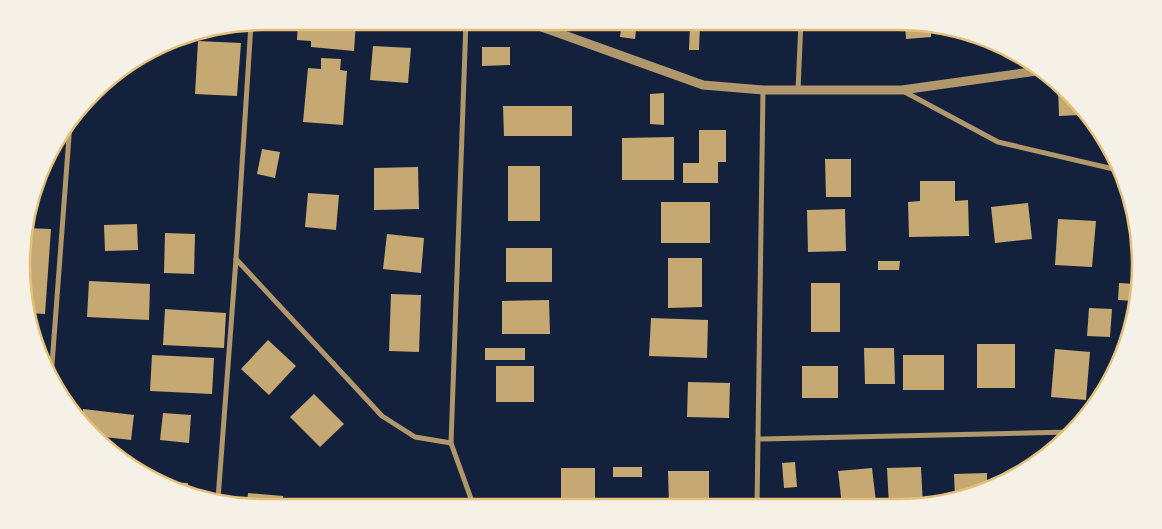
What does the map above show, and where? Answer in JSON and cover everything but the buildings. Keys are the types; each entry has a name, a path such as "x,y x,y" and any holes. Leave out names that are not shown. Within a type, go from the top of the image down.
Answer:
{"street":[{"path":"466,30 451,443 471,499"},
{"path":"550,30 703,85 763,90 902,90 1031,72"},
{"path":"798,90 801,30"},
{"path":"218,494 236,259 250,31"},
{"path":"757,499 763,90"},
{"path":"902,90 998,142 1111,168"},
{"path":"52,364 69,135"},
{"path":"236,259 382,416 415,437 451,443"},
{"path":"758,439 1061,432"}]}
